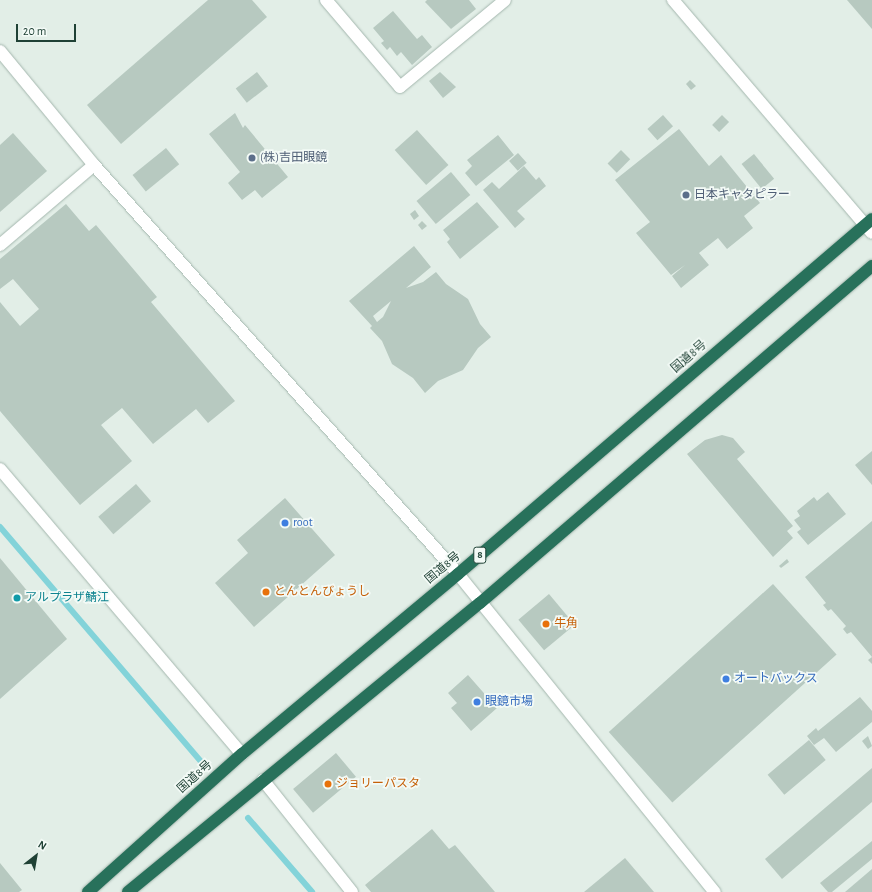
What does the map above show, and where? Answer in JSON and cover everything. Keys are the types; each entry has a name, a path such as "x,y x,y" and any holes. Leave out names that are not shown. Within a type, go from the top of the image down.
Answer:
{"highway":[{"name":"国道8号","path":"88,892 242,754 458,574 870,226"},
{"path":"128,892 480,603 872,266"}],"street":[{"path":"326,0 400,87 505,0"},
{"path":"673,0 870,226"},
{"path":"0,51 94,165 458,574 715,892"},
{"path":"0,245 94,165"},
{"path":"0,469 242,754"},
{"path":"263,780 352,892"}],"building":[{"path":"208,0 252,0 267,17 121,144 87,105"},
{"path":"427,0 469,0 476,9 451,29 425,2"},
{"path":"847,0 872,0 872,29"},
{"path":"393,11 417,39 422,35 432,47 412,65 401,52 397,56 390,47 387,50 381,43 384,41 373,28"},
{"path":"257,72 268,86 247,103 236,89"},
{"path":"440,72 456,87 443,98 429,81"},
{"path":"690,80 696,86 691,90 686,84"},
{"path":"235,113 243,128 245,125 288,177 262,198 255,190 242,200 228,183 240,172 209,134"},
{"path":"663,115 673,126 657,140 647,129"},
{"path":"722,115 729,122 719,132 712,125"},
{"path":"679,129 709,166 721,155 760,203 744,216 753,228 727,249 718,238 699,253 709,265 681,288 672,276 685,265 671,275 636,233 650,222 615,180"},
{"path":"417,130 448,165 426,185 395,150"},
{"path":"13,133 47,171 0,212 0,145"},
{"path":"498,135 514,155 476,186 465,173 472,166 467,160"},
{"path":"166,148 179,164 146,191 133,175"},
{"path":"621,150 630,159 617,173 608,163"},
{"path":"518,153 527,163 518,171 509,161"},
{"path":"754,154 774,179 762,189 742,164"},
{"path":"524,166 536,180 539,177 546,186 517,211 525,219 515,228 483,190 492,182 499,189"},
{"path":"451,172 470,195 436,224 417,201"},
{"path":"477,202 499,227 460,259 447,242 450,239 443,230"},
{"path":"66,204 89,231 96,225 157,297 151,302 235,401 208,423 196,409 153,444 122,408 101,425 132,461 80,505 0,411 0,302 20,326 39,309 13,279 0,289 0,259"},
{"path":"415,210 419,216 414,220 410,214"},
{"path":"422,221 427,226 422,230 418,225"},
{"path":"414,246 431,267 406,288 423,282 436,272 446,284 468,299 480,324 491,337 478,348 463,370 438,381 425,393 413,378 392,364 382,341 370,328 372,326 349,301","holes":["391,301 383,317 377,322 373,316"]},
{"path":"722,435 733,438 745,452 737,459 793,526 787,531 793,538 773,557 687,454 705,440"},
{"path":"872,451 872,485 855,465"},
{"path":"136,484 151,501 113,534 98,517"},
{"path":"828,492 846,514 808,545 797,532 801,529 794,520 800,516 797,511 814,497 817,501"},
{"path":"285,498 335,555 254,627 215,583 248,553 237,540"},
{"path":"872,521 872,657 851,632 847,634 843,629 846,626 831,609 828,611 823,605 826,603 805,577"},
{"name":"アルプラザ鯖江","path":"0,558 67,639 0,699"},
{"path":"787,559 789,562 781,568 779,566"},
{"path":"773,584 837,655 672,802 609,732"},
{"path":"549,594 575,625 544,650 518,620"},
{"path":"872,657 872,664 868,660"},
{"path":"468,675 497,708 471,731 451,708 457,703 448,693"},
{"path":"860,697 872,711 872,722 836,752 824,738 814,745 807,736 816,728 818,731"},
{"path":"868,736 872,746 868,749 862,741"},
{"path":"809,740 826,760 784,795 768,775"},
{"path":"336,753 356,777 313,813 293,789"},
{"path":"872,768 872,802 782,879 765,859"},
{"path":"432,829 449,849 455,845 495,892 371,892 365,885"},
{"path":"872,841 872,859 832,892 828,892 820,883"},
{"path":"625,858 654,892 584,892"},
{"path":"0,863 22,890 19,892 0,892"},
{"path":"872,869 872,892 845,892"}],"waterway":[{"path":"0,527 202,763"},
{"path":"248,818 312,892"}],"place":[{"name":"(株)吉田眼鏡","path":"252,158"},
{"name":"日本キャタピラー","path":"686,195"},
{"name":"root","path":"285,523"},
{"name":"とんとんびょうし","path":"266,592"},
{"name":"アルプラザ鯖江","path":"17,598"},
{"name":"牛角","path":"546,624"},
{"name":"オートバックス","path":"726,679"},
{"name":"眼鏡市場","path":"477,702"},
{"name":"ジョリーパスタ","path":"328,784"}]}
